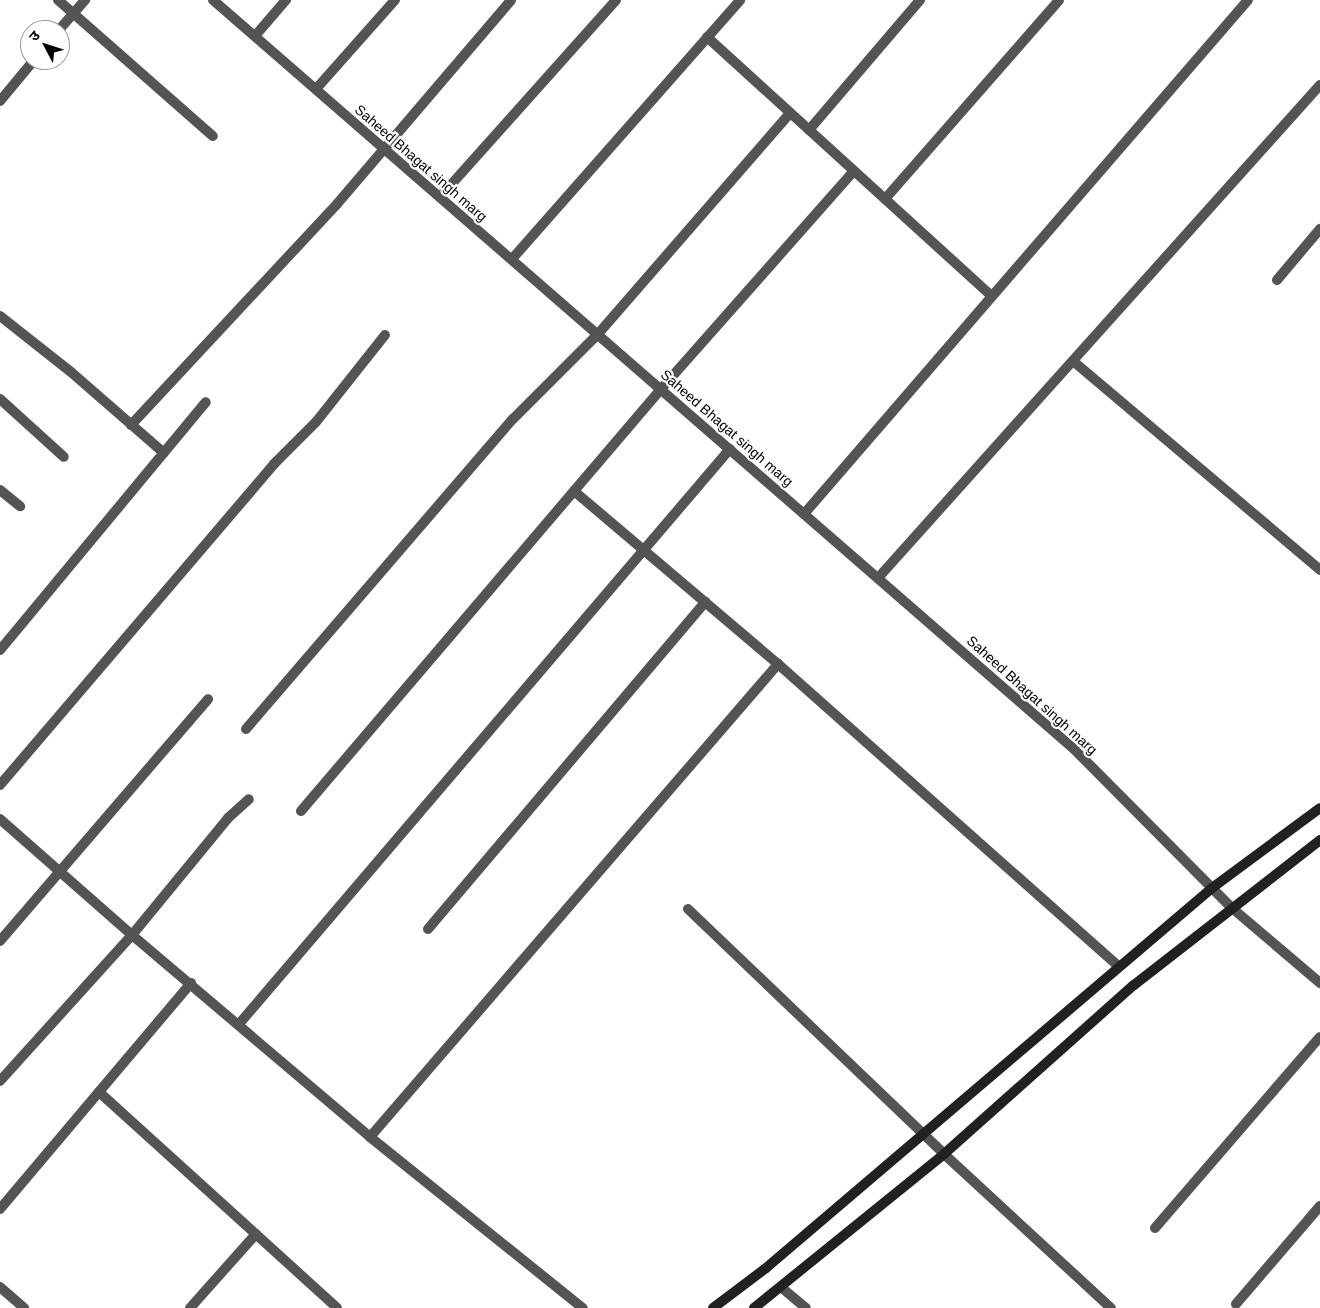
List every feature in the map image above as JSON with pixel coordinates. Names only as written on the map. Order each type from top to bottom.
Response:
[{"type":"main road","points":[[713,1308],[766,1268],[1118,966],[1212,888],[1320,808]]},
{"type":"main road","points":[[754,1308],[782,1288],[944,1154],[1134,985],[1320,840]]},
{"type":"street","points":[[58,0],[213,136]]},
{"type":"street","points":[[68,20],[85,0]]},
{"type":"street","name":"Saheed Bhagat singh marg","points":[[213,0],[1073,748],[1232,908],[1320,983]]},
{"type":"street","points":[[255,36],[286,0]]},
{"type":"street","points":[[316,89],[395,0]]},
{"type":"street","points":[[131,425],[337,204],[383,147],[511,0]]},
{"type":"street","points":[[440,197],[616,0]]},
{"type":"street","points":[[512,260],[740,0]]},
{"type":"street","points":[[809,130],[920,0]]},
{"type":"street","points":[[885,199],[1059,0]]},
{"type":"street","points":[[804,514],[1248,0]]},
{"type":"street","points":[[707,37],[992,296]]},
{"type":"street","points":[[0,100],[26,70]]},
{"type":"street","points":[[0,83],[9,90]]},
{"type":"street","points":[[878,578],[1320,85]]},
{"type":"street","points":[[246,729],[513,419],[598,334],[790,113]]},
{"type":"street","points":[[301,810],[661,389],[854,171]]},
{"type":"street","points":[[1277,280],[1320,229]]},
{"type":"street","points":[[0,316],[164,453]]},
{"type":"street","points":[[0,785],[274,464],[316,422],[385,335]]},
{"type":"street","points":[[1073,361],[1320,570]]},
{"type":"street","points":[[0,399],[64,457]]},
{"type":"street","points":[[0,650],[206,402]]},
{"type":"street","points":[[239,1024],[730,449]]},
{"type":"street","points":[[0,490],[20,506]]},
{"type":"street","points":[[574,491],[778,664],[1118,966]]},
{"type":"street","points":[[428,928],[705,602]]},
{"type":"street","points":[[370,1137],[778,664]]},
{"type":"street","points":[[0,941],[208,699]]},
{"type":"street","points":[[0,1081],[132,936],[228,818],[249,799]]},
{"type":"street","points":[[0,818],[132,936],[191,983],[370,1137],[583,1308]]},
{"type":"street","points":[[688,909],[944,1154],[1111,1308]]},
{"type":"street","points":[[0,1209],[191,983]]},
{"type":"street","points":[[1155,1228],[1320,1037]]},
{"type":"street","points":[[99,1092],[337,1308]]},
{"type":"street","points":[[1236,1304],[1320,1206]]},
{"type":"street","points":[[190,1308],[256,1234]]},
{"type":"street","points":[[782,1288],[806,1308]]},
{"type":"street","points":[[1,1290],[24,1308]]}]
